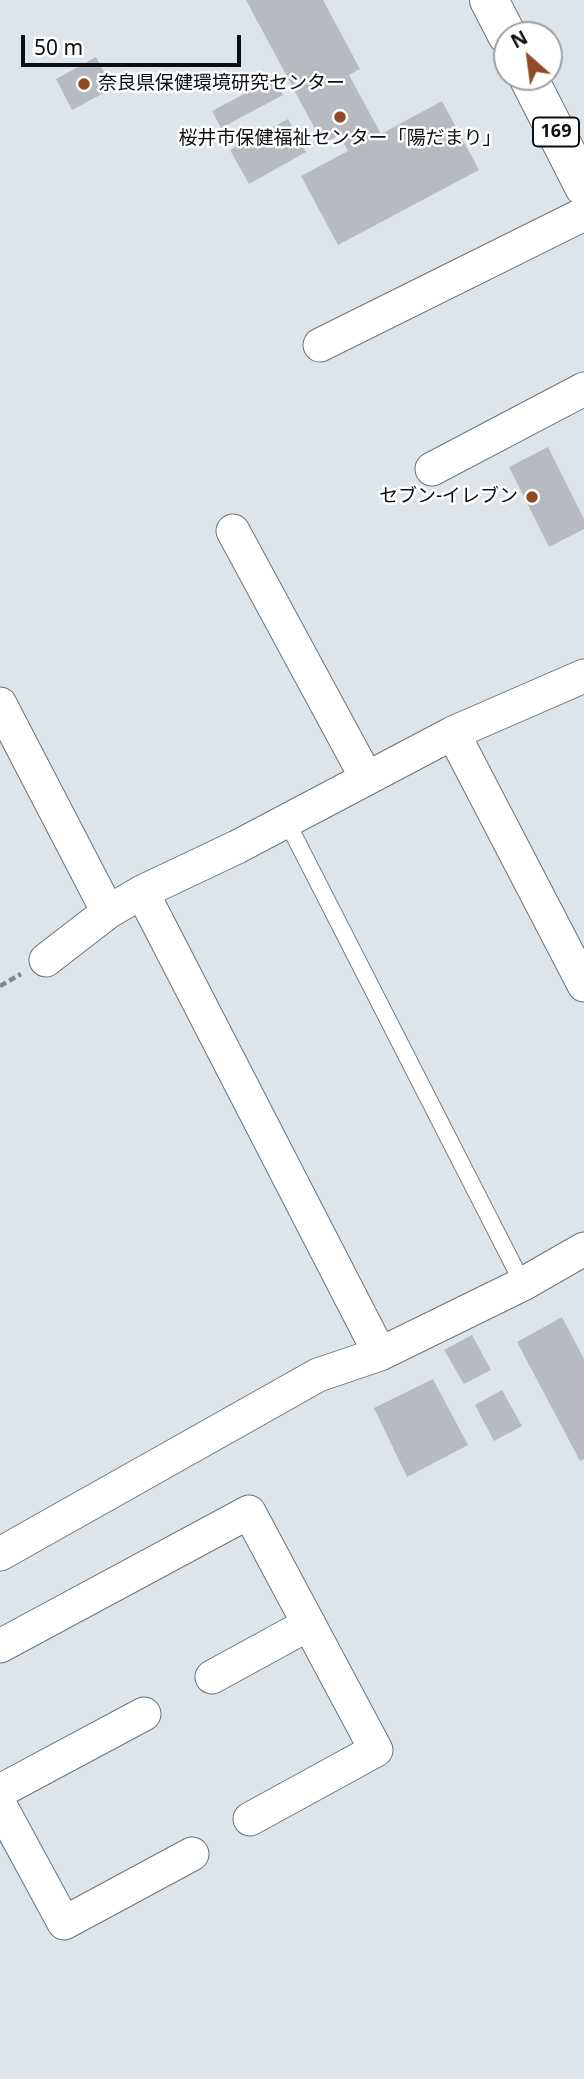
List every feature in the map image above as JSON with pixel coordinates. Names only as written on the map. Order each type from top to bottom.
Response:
[{"type":"highway","points":[[489,0],[500,21]]},
{"type":"highway","name":"169","points":[[535,91],[584,187]]},
{"type":"street","points":[[320,345],[584,214]]},
{"type":"street","points":[[432,469],[584,389]]},
{"type":"street","points":[[233,531],[366,778]]},
{"type":"street","points":[[46,960],[108,912],[142,892],[453,733],[584,676]]},
{"type":"street","points":[[0,704],[108,912]]},
{"type":"street","points":[[453,733],[584,985]]},
{"type":"street","points":[[142,892],[380,1354]]},
{"type":"street","points":[[0,1554],[318,1375],[380,1354],[523,1283],[584,1249]]},
{"type":"street","points":[[0,1646],[249,1512],[376,1750],[250,1819]]},
{"type":"street","points":[[212,1677],[309,1625]]},
{"type":"street","points":[[0,1791],[144,1714]]},
{"type":"street","points":[[0,1805],[64,1923],[192,1854]]},
{"type":"lane","points":[[286,820],[523,1283]]},
{"type":"building","name":"桜井市保健福祉センター「陽だまり」","points":[[246,0],[323,0],[360,69],[349,75],[381,134],[442,101],[479,170],[338,245],[301,176],[348,151],[339,135],[323,144]]},
{"type":"building","name":"奈良県保健環境研究センター","points":[[96,57],[113,88],[72,110],[56,79]]},
{"type":"building","points":[[274,78],[283,95],[221,128],[212,111]]},
{"type":"building","points":[[288,119],[306,152],[249,184],[230,150]]},
{"type":"building","points":[[548,447],[584,519],[584,529],[549,547],[509,467]]},
{"type":"building","points":[[562,1317],[584,1359],[584,1459],[580,1461],[517,1342]]},
{"type":"building","points":[[472,1335],[491,1370],[464,1384],[444,1350]]},
{"type":"building","points":[[433,1379],[468,1445],[407,1477],[374,1408]]},
{"type":"building","points":[[502,1390],[522,1426],[494,1441],[475,1405]]},
{"type":"place","name":"奈良県保健環境研究センター","points":[[84,84]]},
{"type":"place","name":"桜井市保健福祉センター「陽だまり」","points":[[340,117]]},
{"type":"place","name":"セブン-イレブン","points":[[532,497]]}]
